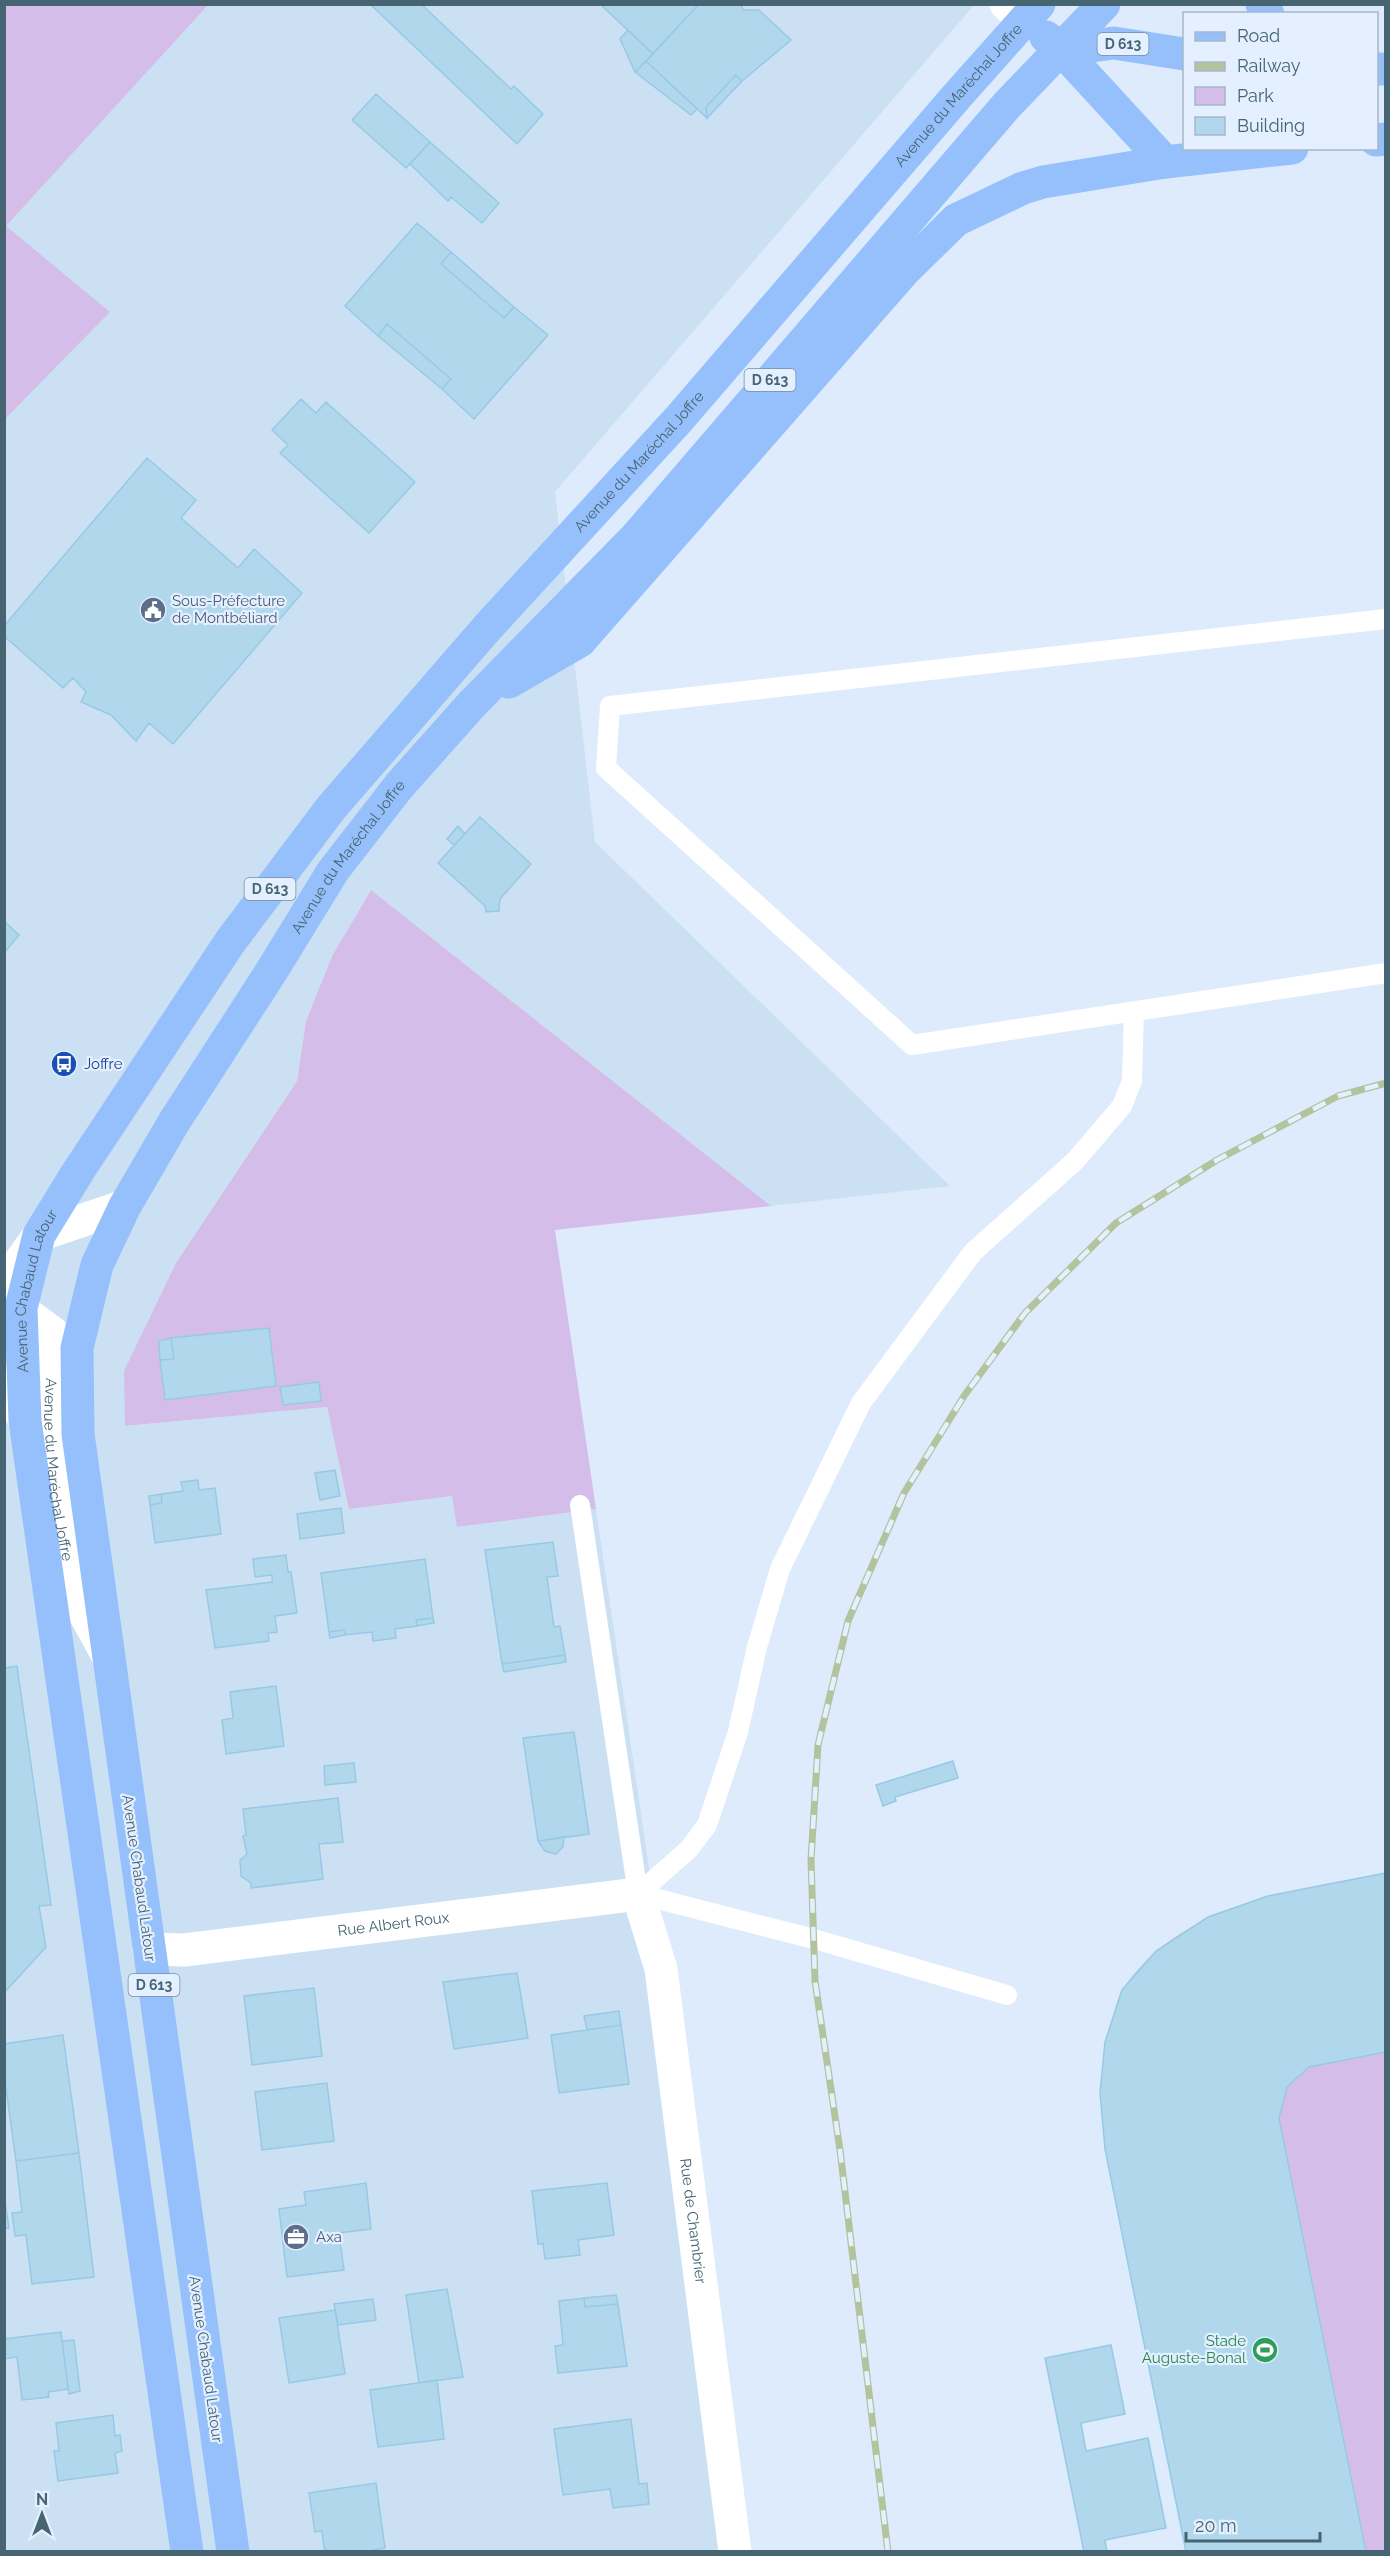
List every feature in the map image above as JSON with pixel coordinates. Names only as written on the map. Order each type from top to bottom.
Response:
[{"type":"main road","points":[[1104,4],[1062,50],[1165,162]]},
{"type":"main road","name":"Avenue du Maréchal Joffre","points":[[77,1417],[77,1348],[97,1265],[125,1206],[174,1122],[333,871],[399,786],[472,704],[636,537],[1007,105],[1062,50],[1024,10],[957,96],[678,420],[487,628],[331,808],[230,942],[79,1170]]},
{"type":"main road","name":"D 613","points":[[1062,50],[1114,43],[1183,54]]},
{"type":"main road","name":"D 613","points":[[472,704],[580,640],[905,270],[956,220],[1023,188],[1044,182],[1165,162],[1274,150]]},
{"type":"main road","name":"Avenue Chabaud Latour","points":[[79,1170],[39,1235],[10,1296],[25,1421],[187,2552]]},
{"type":"main road","name":"Avenue Chabaud Latour","points":[[77,1417],[233,2552]]},
{"type":"street","name":"Avenue du Maréchal Joffre","points":[[4,1245],[79,1170]]},
{"type":"street","points":[[39,1235],[125,1206]]},
{"type":"street","name":"Avenue du Maréchal Joffre","points":[[10,1296],[53,1333],[49,1419],[55,1497],[74,1594],[109,1658]]},
{"type":"street","name":"Avenue Chabaud Latour","points":[[4,1381],[25,1421]]},
{"type":"street","name":"Rue Albert Roux","points":[[149,1949],[183,1950],[638,1894]]},
{"type":"street","name":"Rue de Chambrier","points":[[638,1894],[661,1969],[735,2552]]},
{"type":"lane","points":[[1386,619],[610,706],[606,768],[912,1045],[1386,973]]},
{"type":"lane","points":[[638,1894],[689,1849],[707,1825],[738,1732],[757,1647],[780,1569],[861,1403],[973,1252],[1075,1161],[1122,1106],[1132,1081],[1134,1011]]},
{"type":"lane","points":[[580,1505],[638,1894]]},
{"type":"lane","points":[[638,1894],[803,1936],[1007,1995]]},
{"type":"shaded area","points":[[5,5],[974,5],[555,492],[595,842],[950,1186],[771,1206],[371,890],[332,956],[306,1021],[297,1081],[176,1263],[126,1426],[327,1407],[350,1509],[452,1496],[458,1527],[596,1509],[750,2551],[5,2552]]},
{"type":"green space","points":[[5,4],[208,5],[6,226],[110,312],[5,419]]},
{"type":"green space","points":[[371,890],[771,1206],[555,1230],[596,1509],[457,1527],[452,1496],[349,1509],[327,1407],[125,1426],[124,1371],[176,1263],[297,1081],[306,1021],[332,956]]},
{"type":"green space","name":"Stade Auguste-Bonal","points":[[1385,1873],[1385,2551],[1186,2551],[1105,2149],[1102,2097],[1104,2064],[1117,2001],[1123,1989],[1147,1960],[1175,1937],[1207,1919],[1277,1895]]},
{"type":"building","points":[[370,4],[421,4],[511,89],[514,86],[543,114],[517,144]]},
{"type":"building","points":[[600,4],[699,4],[653,54]]},
{"type":"building","points":[[699,4],[741,4],[743,10],[759,10],[791,40],[742,81],[736,75],[706,107],[707,118],[646,61]]},
{"type":"building","points":[[628,30],[653,54],[635,72],[620,39]]},
{"type":"building","points":[[646,61],[697,109],[691,115],[635,72]]},
{"type":"building","points":[[736,75],[742,81],[707,118],[706,107]]},
{"type":"building","points":[[376,94],[430,142],[406,168],[352,120]]},
{"type":"building","points":[[430,142],[499,203],[482,223],[451,197],[448,201],[410,164]]},
{"type":"building","points":[[417,223],[451,252],[441,264],[504,318],[514,307],[548,335],[474,419],[442,389],[451,379],[387,324],[378,336],[345,306]]},
{"type":"building","points":[[451,252],[514,307],[504,318],[441,264]]},
{"type":"building","points":[[387,324],[451,379],[442,389],[378,336]]},
{"type":"building","points":[[301,399],[316,413],[326,402],[415,482],[369,533],[280,453],[288,445],[272,430]]},
{"type":"building","name":"Sous-Préfecture de Montbéliard","points":[[147,458],[196,500],[181,518],[238,568],[254,549],[302,593],[173,744],[149,723],[136,741],[111,715],[81,702],[86,692],[73,678],[63,688],[4,636],[4,626]]},
{"type":"building","points":[[480,817],[531,864],[500,899],[499,911],[486,912],[485,906],[438,863]]},
{"type":"building","points":[[458,826],[465,834],[454,845],[447,839]]},
{"type":"building","points":[[4,921],[19,935],[4,953]]},
{"type":"building","points":[[269,1328],[276,1386],[165,1400],[160,1360],[174,1359],[171,1338]]},
{"type":"building","points":[[171,1338],[174,1359],[160,1360],[159,1341]]},
{"type":"building","points":[[319,1382],[321,1401],[283,1405],[280,1387]]},
{"type":"building","points":[[335,1470],[340,1496],[320,1500],[315,1473]]},
{"type":"building","points":[[198,1480],[199,1490],[215,1488],[221,1534],[155,1543],[150,1505],[162,1503],[161,1494],[183,1491],[181,1482]]},
{"type":"building","points":[[161,1494],[162,1503],[150,1505],[149,1496]]},
{"type":"building","points":[[341,1508],[344,1533],[300,1539],[297,1514]]},
{"type":"building","points":[[553,1542],[558,1576],[547,1577],[554,1627],[560,1626],[565,1655],[502,1664],[485,1550]]},
{"type":"building","points":[[286,1555],[297,1613],[275,1616],[277,1632],[268,1633],[269,1641],[215,1648],[206,1590],[272,1582],[272,1575],[255,1577],[253,1559]]},
{"type":"building","points":[[425,1559],[433,1618],[416,1620],[417,1626],[395,1629],[396,1638],[373,1641],[372,1632],[345,1635],[344,1630],[329,1632],[321,1573]]},
{"type":"building","points":[[433,1618],[434,1623],[417,1626],[416,1620]]},
{"type":"building","points":[[344,1630],[345,1635],[330,1638],[329,1632]]},
{"type":"building","points":[[565,1655],[566,1662],[504,1672],[502,1664]]},
{"type":"building","points":[[17,1666],[51,1905],[39,1906],[46,1947],[4,1993],[4,1668]]},
{"type":"building","points":[[276,1686],[284,1746],[226,1754],[222,1720],[233,1718],[230,1692]]},
{"type":"building","points":[[574,1732],[589,1834],[538,1841],[523,1738]]},
{"type":"building","points":[[953,1761],[958,1778],[895,1797],[896,1801],[883,1806],[876,1785]]},
{"type":"building","points":[[354,1763],[356,1782],[325,1785],[324,1766]]},
{"type":"building","points":[[338,1798],[343,1842],[319,1844],[323,1879],[251,1888],[251,1883],[241,1876],[240,1860],[247,1854],[243,1836],[246,1835],[243,1809]]},
{"type":"building","points":[[564,1837],[563,1847],[556,1854],[545,1851],[538,1841]]},
{"type":"building","name":"Stade Auguste-Bonal","points":[[1386,1873],[1386,2052],[1309,2067],[1287,2087],[1279,2118],[1366,2552],[1186,2552],[1105,2149],[1100,2093],[1105,2042],[1122,1990],[1156,1951],[1208,1917],[1268,1896]]},
{"type":"building","points":[[517,1973],[528,2038],[454,2049],[443,1982]]},
{"type":"building","points":[[314,1988],[322,2056],[252,2065],[244,1996]]},
{"type":"building","points":[[619,2011],[621,2025],[587,2030],[584,2016]]},
{"type":"building","points":[[621,2025],[629,2084],[559,2093],[551,2035]]},
{"type":"building","points":[[63,2035],[79,2153],[16,2161],[4,2074],[4,2044]]},
{"type":"building","points":[[327,2083],[334,2141],[262,2150],[255,2092]]},
{"type":"building","points":[[79,2153],[94,2277],[32,2284],[26,2235],[15,2236],[12,2213],[22,2212],[16,2161]]},
{"type":"building","points":[[366,2183],[371,2229],[339,2233],[344,2270],[287,2277],[279,2209],[306,2205],[304,2192]]},
{"type":"building","points":[[607,2183],[614,2235],[578,2240],[580,2255],[545,2259],[543,2244],[538,2244],[532,2191]]},
{"type":"building","points":[[4,2195],[9,2228],[4,2229]]},
{"type":"building","points":[[447,2289],[463,2377],[419,2383],[406,2295]]},
{"type":"building","points":[[616,2295],[618,2304],[585,2307],[584,2298]]},
{"type":"building","points":[[584,2298],[585,2307],[618,2304],[627,2366],[558,2373],[555,2346],[563,2345],[559,2301]]},
{"type":"building","points":[[373,2299],[376,2320],[338,2325],[334,2304]]},
{"type":"building","points":[[335,2310],[345,2374],[289,2383],[279,2318]]},
{"type":"building","points":[[61,2332],[68,2389],[48,2392],[49,2397],[22,2400],[17,2357],[4,2359],[4,2339]]},
{"type":"building","points":[[74,2340],[80,2391],[69,2394],[62,2341]]},
{"type":"building","points":[[1111,2345],[1125,2414],[1081,2423],[1086,2451],[1148,2438],[1166,2528],[1105,2540],[1107,2552],[1084,2552],[1045,2358]]},
{"type":"building","points":[[437,2380],[444,2439],[378,2447],[370,2390]]},
{"type":"building","points":[[113,2415],[115,2436],[120,2435],[122,2451],[115,2453],[118,2473],[58,2481],[54,2451],[59,2451],[56,2423]]},
{"type":"building","points":[[631,2419],[639,2484],[647,2483],[649,2504],[613,2508],[610,2489],[563,2495],[554,2429]]},
{"type":"building","points":[[376,2483],[385,2548],[364,2552],[330,2552],[324,2548],[322,2531],[315,2532],[309,2493]]},
{"type":"railway","points":[[888,2552],[840,2150],[815,1981],[811,1860],[818,1745],[848,1621],[904,1493],[964,1396],[1025,1313],[1116,1223],[1217,1160],[1338,1096],[1386,1083]]},
{"type":"place","name":"Sous-Préfecture de Montbéliard","points":[[153,610]]},
{"type":"place","name":"Joffre","points":[[64,1064]]},
{"type":"place","name":"Axa","points":[[296,2237]]},
{"type":"place","name":"Stade Auguste-Bonal","points":[[1265,2350]]}]
